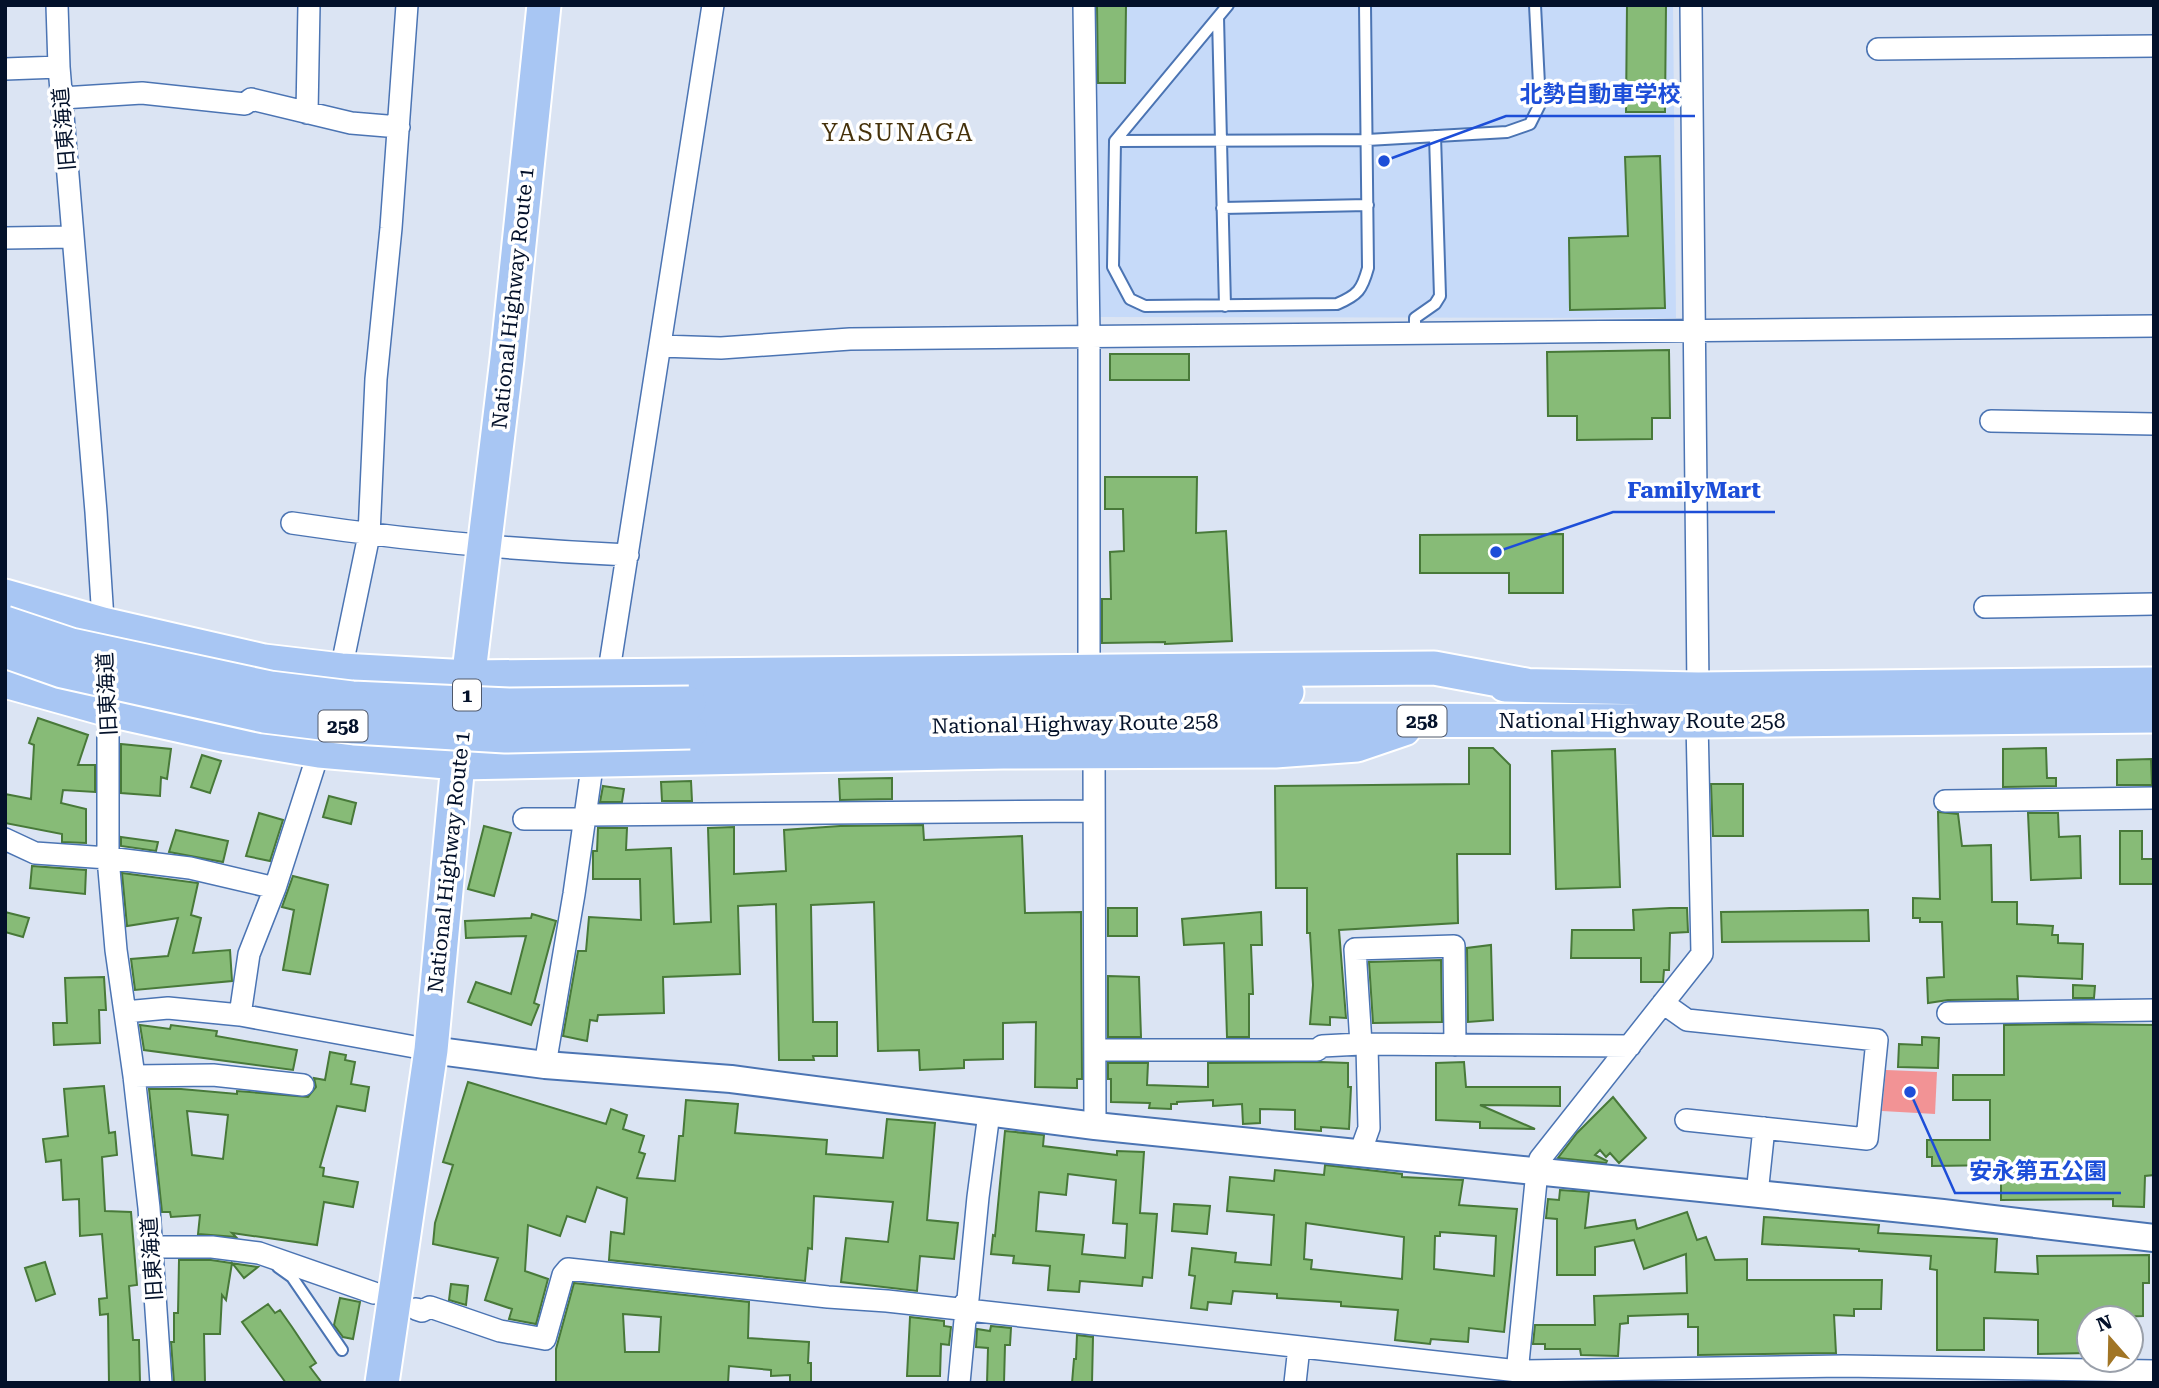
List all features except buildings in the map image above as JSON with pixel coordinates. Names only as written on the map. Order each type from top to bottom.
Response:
[{"type":"highway","name":"National Highway Route 1","points":[[382,1383],[431,1050],[458,763],[507,359],[544,5]]},
{"type":"highway","points":[[5,596],[103,624],[264,661],[341,670],[469,677],[608,677],[1434,668],[1526,685]]},
{"type":"highway","name":"National Highway Route 258","points":[[5,623],[71,645],[270,688],[352,698],[690,717],[1697,722],[2154,716]]},
{"type":"highway","name":"National Highway Route 258","points":[[5,651],[62,671],[264,716],[354,727],[505,736],[690,717],[1526,685],[1698,689],[2154,684]]},
{"type":"highway","points":[[5,681],[109,710],[222,735],[318,751],[458,763],[1275,751],[1357,745],[1429,721]]},
{"type":"street","name":"旧東海道","points":[[57,5],[59,67],[109,710],[108,858],[116,950],[134,1076],[152,1247],[161,1383]]},
{"type":"street","points":[[307,113],[309,5]]},
{"type":"street","points":[[341,670],[369,535],[376,379],[399,127],[407,5]]},
{"type":"street","points":[[608,677],[713,5]]},
{"type":"street","points":[[1084,5],[1089,336],[1089,673]]},
{"type":"street","points":[[1690,5],[1698,689]]},
{"type":"street","points":[[1878,49],[2154,46]]},
{"type":"street","points":[[5,69],[59,67]]},
{"type":"street","points":[[62,98],[142,93],[245,104],[251,99],[351,122],[399,127]]},
{"type":"street","points":[[5,239],[73,237]]},
{"type":"street","points":[[660,346],[721,348],[849,339],[2154,326]]},
{"type":"street","points":[[1991,421],[2154,424]]},
{"type":"street","points":[[292,523],[369,535],[508,549],[628,555]]},
{"type":"street","points":[[1985,607],[2154,604]]},
{"type":"street","points":[[1517,1377],[1536,1171],[1540,1159],[1702,954],[1697,722]]},
{"type":"street","points":[[240,1015],[249,954],[275,888],[318,751]]},
{"type":"street","points":[[1094,752],[1095,1126]]},
{"type":"street","points":[[545,1065],[593,760]]},
{"type":"street","points":[[1945,801],[2154,798]]},
{"type":"street","points":[[524,819],[1093,811]]},
{"type":"street","points":[[5,839],[35,853],[190,867],[275,888]]},
{"type":"street","points":[[1360,1153],[1369,1128],[1355,949],[1454,946],[1455,1045]]},
{"type":"street","points":[[1663,1003],[1687,1020],[1877,1040],[1867,1139],[1686,1120]]},
{"type":"street","points":[[125,1012],[168,1008],[240,1015],[431,1050],[545,1065],[731,1079],[1095,1126],[2154,1238]]},
{"type":"street","points":[[1948,1013],[2154,1010]]},
{"type":"street","points":[[1096,1050],[1317,1050],[1322,1046],[1364,1045],[1630,1046]]},
{"type":"street","points":[[134,1076],[213,1075],[303,1085]]},
{"type":"street","points":[[959,1383],[989,1112]]},
{"type":"street","points":[[1757,1194],[1764,1128]]},
{"type":"street","points":[[152,1247],[212,1247],[259,1253],[374,1293]]},
{"type":"street","points":[[416,1309],[422,1311],[430,1307],[500,1331],[545,1339],[563,1275],[568,1269],[1299,1347],[1517,1377],[1779,1375],[1843,1366],[2154,1371]]},
{"type":"street","points":[[1295,1383],[1299,1347]]},
{"type":"lane","points":[[1228,5],[1115,141],[1113,267],[1130,299],[1144,306],[1337,304],[1352,297],[1363,286],[1368,268],[1365,5]]},
{"type":"lane","points":[[1115,141],[1367,140],[1507,132],[1530,124],[1541,104],[1535,5]]},
{"type":"lane","points":[[1218,17],[1225,306]]},
{"type":"lane","points":[[1415,333],[1415,318],[1435,304],[1440,296],[1435,136]]},
{"type":"lane","points":[[1222,208],[1368,205]]},
{"type":"lane","points":[[259,1253],[292,1277],[342,1350]]},
{"type":"shaded area","points":[[1093,5],[1673,5],[1676,318],[1096,317]]},
{"type":"shaded area","points":[[1886,1070],[1937,1072],[1935,1114],[1882,1111]]},
{"type":"place","name":"北勢自動車学校","points":[[1384,161]]},
{"type":"place","name":"FamilyMart","points":[[1496,552]]},
{"type":"place","name":"安永第五公園","points":[[1910,1092]]},
{"type":"district","name":"YASUNAGA","points":[[898,133]]}]
